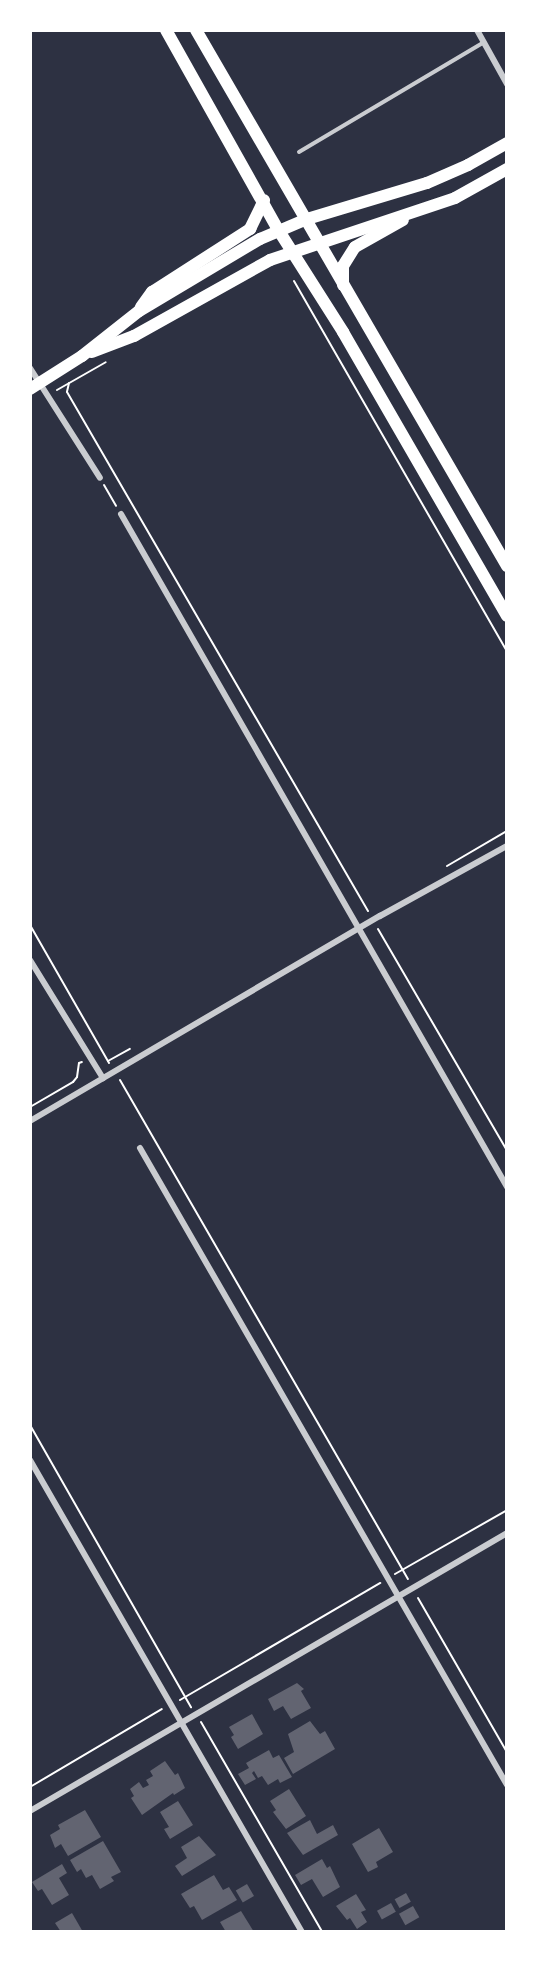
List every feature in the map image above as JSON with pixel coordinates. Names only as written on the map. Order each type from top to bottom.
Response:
[{"type":"main road","points":[[166,30],[264,200],[279,231],[342,332],[507,616]]},
{"type":"main road","points":[[196,30],[507,566]]},
{"type":"main road","points":[[34,387],[82,356],[139,311],[260,239],[307,219],[427,183],[468,165],[507,143]]},
{"type":"main road","points":[[82,356],[134,336],[270,260],[455,198],[507,169]]},
{"type":"main road","points":[[139,311],[152,292],[250,229],[264,200]]},
{"type":"main road","points":[[343,285],[343,266],[355,246],[420,210]]},
{"type":"street","points":[[477,30],[507,84]]},
{"type":"street","points":[[30,368],[34,387],[100,478]]},
{"type":"street","points":[[121,514],[507,1187]]},
{"type":"street","points":[[30,1121],[373,920],[507,846]]},
{"type":"street","points":[[30,960],[104,1078]]},
{"type":"street","points":[[140,1148],[507,1785]]},
{"type":"street","points":[[30,1461],[302,1932]]},
{"type":"street","points":[[30,1811],[507,1533]]},
{"type":"lane","points":[[299,152],[484,42]]},
{"type":"path","points":[[289,273],[507,652]]},
{"type":"path","points":[[69,382],[67,392],[507,1151]]},
{"type":"path","points":[[100,478],[121,514]]},
{"type":"path","points":[[30,925],[507,1752]]},
{"type":"path","points":[[30,1425],[322,1932]]},
{"type":"path","points":[[30,1787],[507,1510]]},
{"type":"building","points":[[297,1683],[304,1689],[301,1691],[311,1708],[291,1719],[283,1706],[274,1711],[268,1699]]},
{"type":"building","points":[[252,1714],[263,1734],[238,1749],[231,1737],[234,1735],[229,1727]]},
{"type":"building","points":[[310,1721],[320,1734],[325,1731],[335,1749],[293,1774],[284,1758],[294,1752],[288,1734]]},
{"type":"building","points":[[269,1750],[273,1758],[279,1755],[292,1777],[280,1783],[278,1779],[268,1785],[262,1776],[258,1778],[254,1771],[252,1773],[256,1779],[245,1785],[238,1774],[249,1768],[246,1763]]},
{"type":"building","points":[[165,1761],[175,1775],[178,1773],[185,1788],[174,1795],[173,1793],[142,1815],[131,1798],[134,1796],[130,1789],[139,1782],[143,1788],[149,1785],[146,1780],[153,1776],[150,1771]]},
{"type":"building","points":[[289,1789],[306,1816],[286,1829],[273,1812],[276,1810],[270,1801]]},
{"type":"building","points":[[178,1801],[193,1825],[170,1839],[164,1829],[169,1827],[160,1812]]},
{"type":"building","points":[[85,1810],[101,1837],[68,1856],[61,1844],[55,1848],[50,1835],[60,1829],[58,1825]]},
{"type":"building","points":[[310,1820],[317,1834],[333,1825],[338,1835],[303,1855],[287,1833]]},
{"type":"building","points":[[379,1828],[393,1852],[376,1862],[378,1867],[368,1872],[352,1844]]},
{"type":"building","points":[[199,1836],[216,1855],[182,1876],[175,1866],[187,1858],[181,1847]]},
{"type":"building","points":[[103,1841],[121,1872],[111,1877],[114,1881],[100,1889],[92,1875],[86,1878],[81,1869],[77,1872],[70,1860]]},
{"type":"building","points":[[322,1859],[327,1868],[330,1866],[340,1887],[323,1897],[312,1879],[301,1885],[295,1875]]},
{"type":"building","points":[[62,1864],[67,1873],[59,1878],[69,1895],[52,1905],[42,1889],[38,1891],[32,1882]]},
{"type":"building","points":[[214,1875],[223,1890],[229,1887],[237,1900],[202,1920],[194,1906],[190,1908],[181,1894]]},
{"type":"building","points":[[247,1884],[254,1896],[243,1903],[236,1890]]},
{"type":"building","points":[[406,1893],[411,1902],[399,1908],[395,1899]]},
{"type":"building","points":[[356,1894],[366,1910],[361,1912],[367,1922],[357,1929],[350,1918],[347,1920],[336,1906]]},
{"type":"building","points":[[391,1903],[396,1912],[382,1920],[377,1911]]},
{"type":"building","points":[[413,1906],[419,1917],[405,1925],[399,1914]]},
{"type":"building","points":[[241,1911],[254,1932],[226,1932],[220,1922]]},
{"type":"building","points":[[72,1913],[83,1932],[61,1932],[55,1923]]}]
